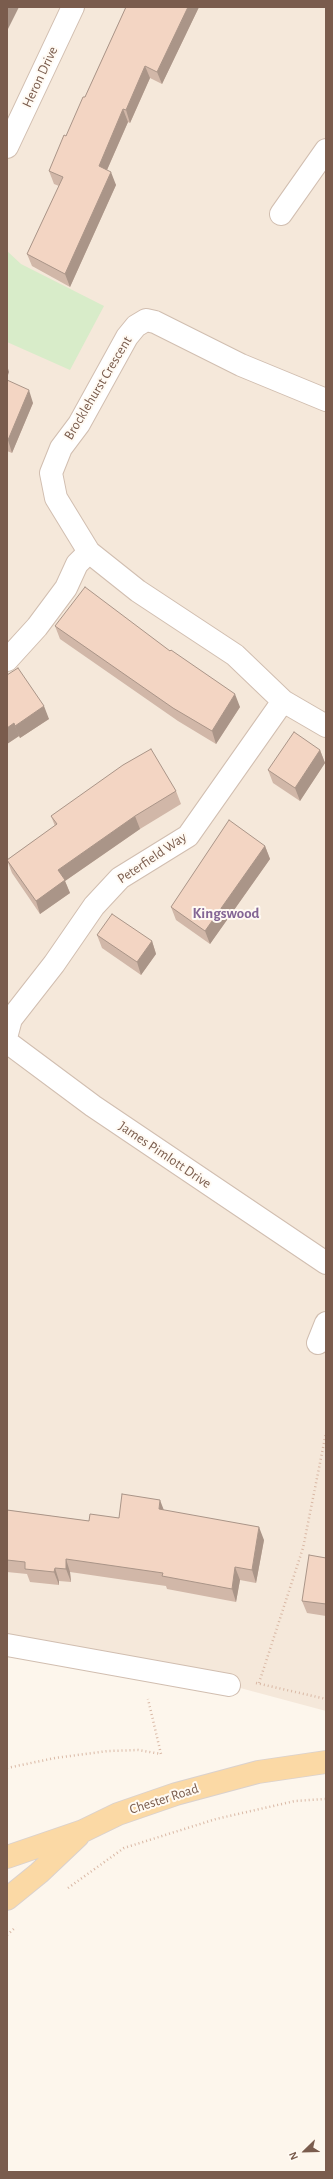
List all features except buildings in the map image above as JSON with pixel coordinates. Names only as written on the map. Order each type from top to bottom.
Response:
[{"type":"main road","name":"Chester Road","points":[[7,1857],[83,1831],[118,1814],[176,1794],[258,1772],[326,1762]]},
{"type":"main road","points":[[7,1899],[39,1873],[83,1831]]},
{"type":"street","name":"Heron Drive","points":[[7,147],[73,7]]},
{"type":"street","points":[[281,214],[326,150]]},
{"type":"street","name":"Brocklehurst Crescent","points":[[326,400],[241,365],[155,322],[146,320],[141,323],[127,338],[79,424],[61,448],[51,473],[56,498],[89,552],[138,591],[235,655],[283,701],[326,726]]},
{"type":"street","points":[[7,660],[37,627],[66,588],[77,564],[89,552]]},
{"type":"street","name":"Peterfield Way","points":[[7,1034],[11,1020],[54,964],[94,906],[120,878],[188,836],[283,701]]},
{"type":"street","name":"James Pimlott Drive","points":[[7,1042],[93,1106],[326,1263]]},
{"type":"street","points":[[318,1343],[326,1323]]},
{"type":"street","points":[[7,1645],[229,1685]]},
{"type":"path","points":[[229,1685],[260,1683],[303,1548],[326,1434]]},
{"type":"path","points":[[7,1768],[56,1758],[108,1751],[138,1750],[161,1754]]},
{"type":"path","points":[[64,1890],[124,1848],[216,1818],[295,1801],[326,1799]]},
{"type":"path","points":[[7,1934],[17,1926]]},
{"type":"shaded area","points":[[7,7],[326,7],[326,1711],[229,1685],[7,1645]]},
{"type":"green space","points":[[7,251],[21,264],[104,306],[70,370],[7,342]]},
{"type":"district","name":"Kingswood","points":[[226,913]]}]
